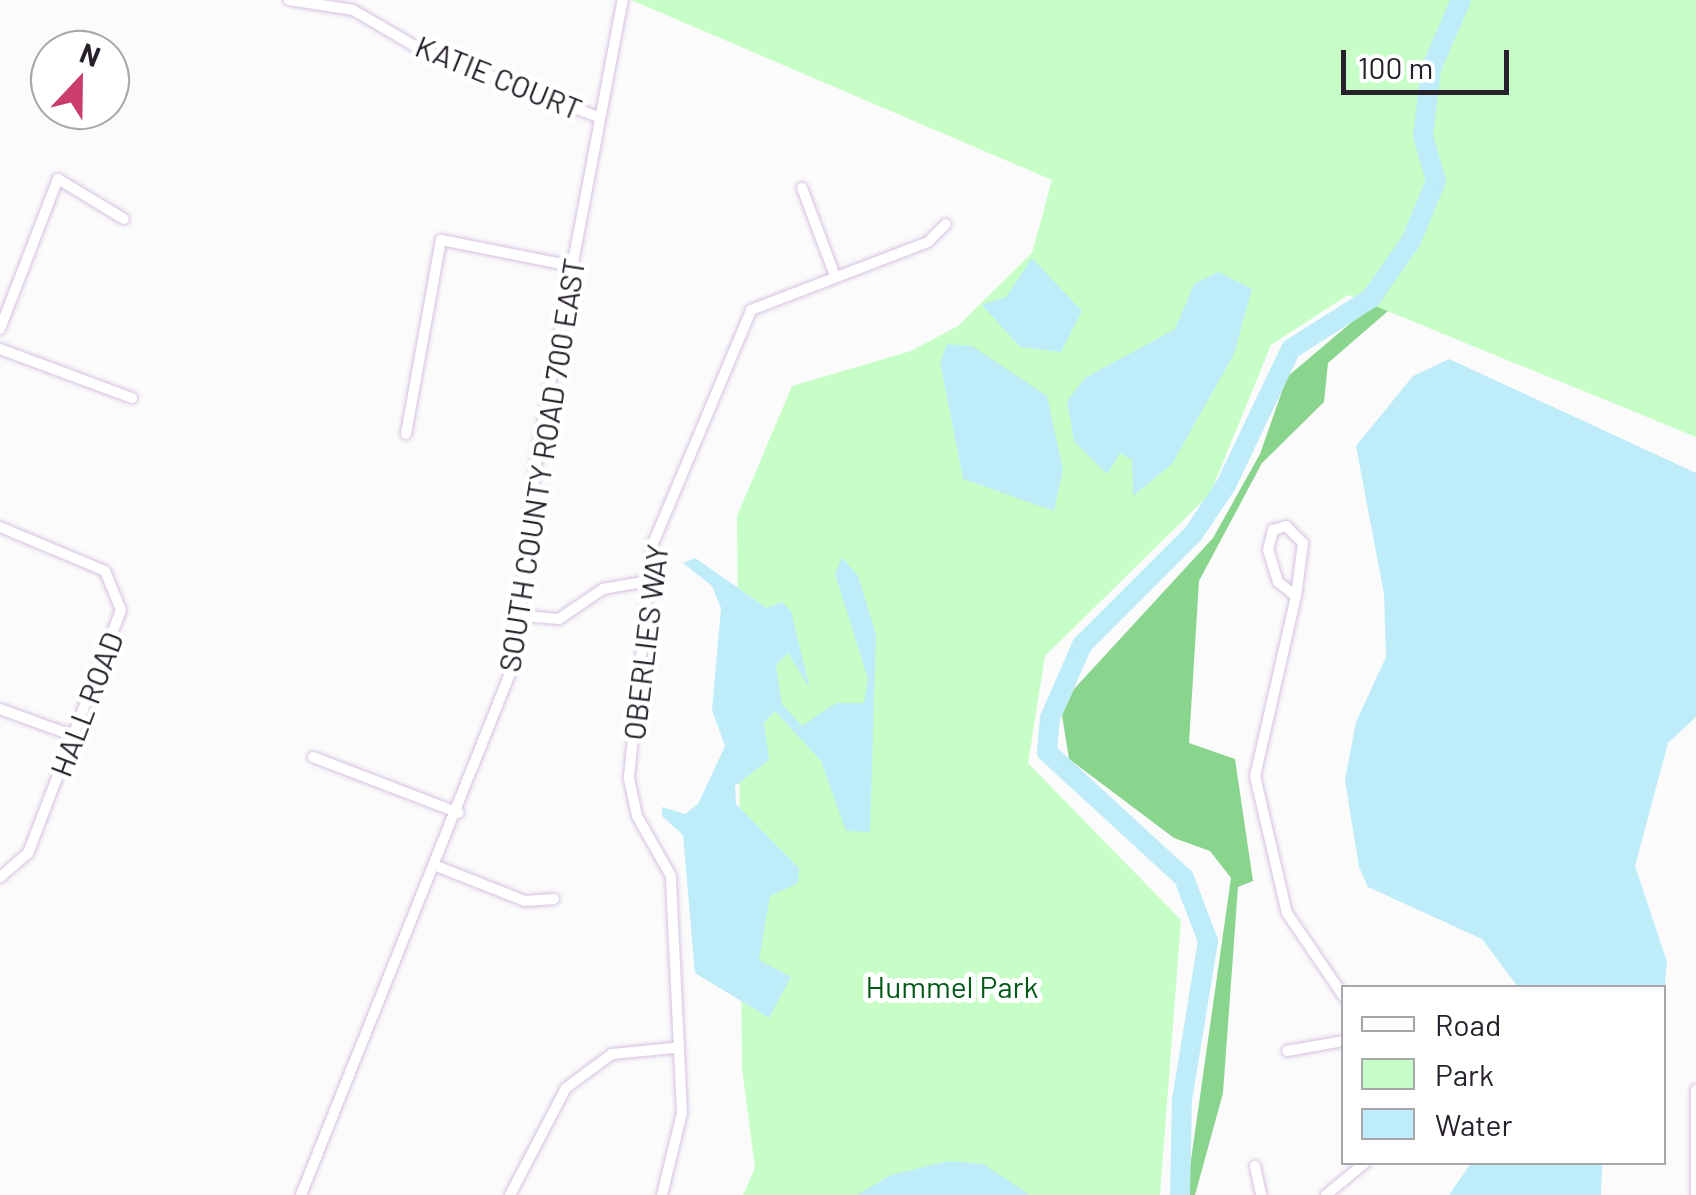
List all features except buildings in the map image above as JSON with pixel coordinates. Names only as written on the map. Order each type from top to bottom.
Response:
[{"type":"street","name":"KATIE COURT","points":[[289,0],[354,10],[418,48],[598,117]]},
{"type":"street","name":"SOUTH COUNTY ROAD 700 EAST","points":[[301,1195],[439,868],[524,616],[538,448],[622,0]]},
{"type":"street","points":[[0,329],[58,179],[124,220]]},
{"type":"street","points":[[802,188],[835,276]]},
{"type":"street","name":"OBERLIES WAY","points":[[662,1195],[681,1129],[674,1048],[671,876],[636,816],[629,777],[652,546],[736,332],[769,297],[928,242],[946,224]]},
{"type":"street","points":[[406,434],[441,240],[572,266]]},
{"type":"street","points":[[0,348],[132,398]]},
{"type":"street","points":[[1296,596],[1278,582],[1268,550],[1273,530],[1286,526],[1303,543],[1296,596],[1255,776],[1287,913],[1341,993]]},
{"type":"street","name":"HALL ROAD","points":[[0,527],[92,564],[119,596],[74,736],[28,853],[0,877]]},
{"type":"street","points":[[524,616],[558,619],[603,588],[648,581]]},
{"type":"street","points":[[0,709],[74,736]]},
{"type":"street","points":[[312,757],[459,813]]},
{"type":"street","points":[[439,868],[525,901],[554,900]]},
{"type":"street","points":[[1287,1050],[1341,1041]]},
{"type":"street","points":[[510,1195],[566,1088],[612,1054],[674,1048]]},
{"type":"street","points":[[1696,1090],[1696,1195]]},
{"type":"street","points":[[1326,1195],[1362,1165]]},
{"type":"street","points":[[1255,1166],[1261,1195]]},
{"type":"green space","name":"Hummel Park","points":[[631,0],[1696,0],[1696,437],[1348,295],[1271,345],[1210,494],[1045,656],[1028,763],[1181,920],[1160,1195],[743,1195],[755,1168],[742,1068],[737,516],[792,386],[911,351],[958,326],[1032,253],[1052,180]]},
{"type":"green space","points":[[1372,305],[1388,311],[1328,363],[1324,402],[1262,463],[1199,581],[1189,743],[1235,759],[1253,881],[1238,887],[1223,1093],[1195,1195],[1186,1195],[1231,878],[1210,851],[1174,838],[1069,759],[1062,715],[1074,689],[1213,538],[1260,454],[1287,377]]},
{"type":"water","points":[[1032,258],[1082,311],[1061,352],[1020,347],[982,305],[1006,297]]},
{"type":"water","points":[[1218,272],[1252,289],[1234,354],[1172,464],[1133,496],[1132,460],[1120,453],[1107,474],[1074,441],[1067,401],[1085,378],[1175,329],[1194,284]]},
{"type":"water","points":[[947,344],[972,346],[1047,396],[1063,469],[1054,511],[963,479],[940,362]]},
{"type":"water","points":[[1449,359],[1696,473],[1696,717],[1668,743],[1635,866],[1667,962],[1665,985],[1516,985],[1482,939],[1368,887],[1359,867],[1345,780],[1356,722],[1386,657],[1384,594],[1356,446],[1413,376]]},
{"type":"water","points":[[842,557],[858,576],[876,634],[870,832],[846,831],[821,761],[775,711],[764,723],[769,760],[735,786],[736,804],[799,868],[798,883],[770,896],[759,960],[791,977],[769,1018],[695,973],[683,835],[662,816],[662,807],[685,814],[698,804],[725,746],[712,710],[721,608],[712,586],[683,563],[695,558],[767,608],[782,602],[791,611],[810,689],[788,653],[776,665],[782,704],[802,726],[836,703],[864,703],[868,679],[835,574]]},
{"type":"water","points":[[948,1161],[983,1164],[1030,1195],[857,1195],[891,1175]]},
{"type":"water","points":[[1470,1165],[1602,1165],[1601,1195],[1449,1195]]},
{"type":"waterway","points":[[1180,1195],[1182,1100],[1208,941],[1184,878],[1047,752],[1050,718],[1082,645],[1193,534],[1226,485],[1291,349],[1371,298],[1411,241],[1436,181],[1423,136],[1431,69],[1461,0]]}]
